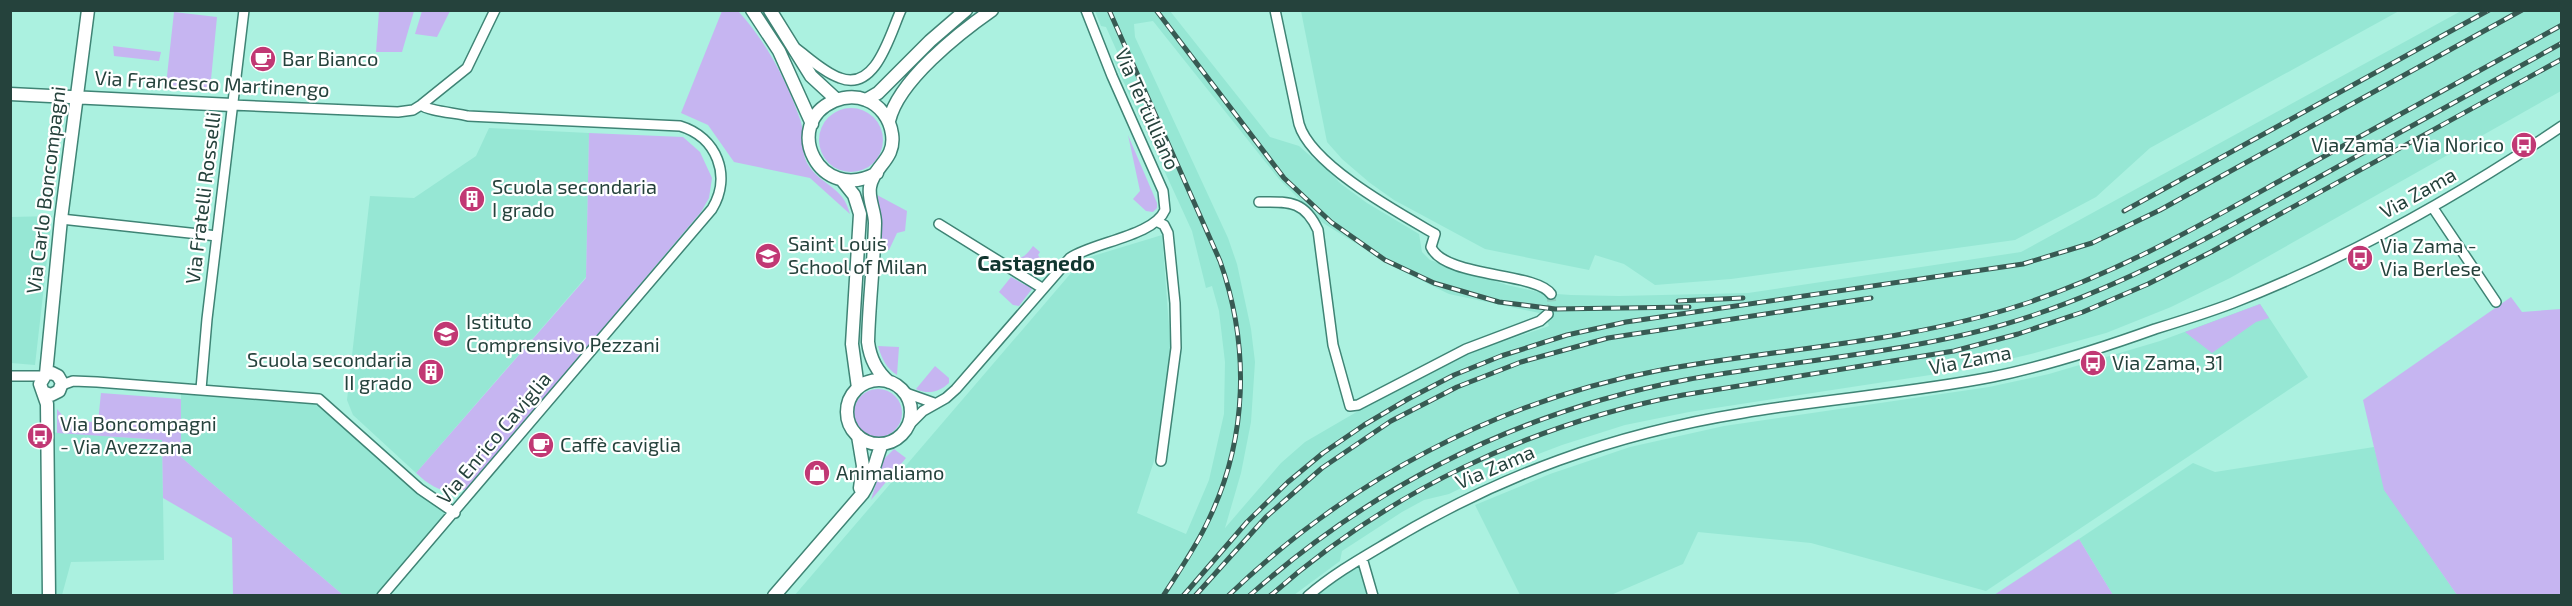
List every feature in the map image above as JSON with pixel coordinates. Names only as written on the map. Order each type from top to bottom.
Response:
[{"type":"street","name":"Via Carlo Boncompagni","points":[[49,596],[47,404],[40,381],[88,10]]},
{"type":"street","name":"Via Fratelli Rosselli","points":[[201,389],[244,10]]},
{"type":"street","points":[[417,108],[467,68],[495,10]]},
{"type":"street","points":[[752,10],[779,51],[812,124]]},
{"type":"street","points":[[770,10],[817,84],[837,100]]},
{"type":"street","points":[[794,47],[837,77],[852,81],[859,79],[873,69],[901,10]]},
{"type":"street","points":[[866,100],[878,93],[930,41],[966,10]]},
{"type":"street","points":[[889,121],[903,90],[941,51],[992,10]]},
{"type":"street","name":"Via Tertulliano","points":[[1086,10],[1165,198],[1165,210],[1158,222]]},
{"type":"street","points":[[1275,10],[1299,124],[1305,138],[1366,193],[1434,234],[1431,247],[1435,255],[1473,270],[1539,284],[1551,294]]},
{"type":"street","name":"Via Francesco Martinengo","points":[[10,94],[232,105],[417,108],[449,111],[468,116],[680,126],[703,137],[717,156]]},
{"type":"street","points":[[877,173],[858,181],[842,180],[826,172],[814,159],[809,144],[812,124],[823,108],[837,100],[853,97],[866,100],[879,108],[889,121],[893,143],[886,162],[872,180],[870,192],[875,220],[868,342],[872,360],[881,375],[903,392],[934,403]]},
{"type":"street","name":"Via Zama","points":[[1308,596],[1362,558],[1431,516],[1472,495],[1519,474],[1625,437],[1741,413],[1993,377],[2104,347],[2233,303],[2355,248],[2433,208],[2503,166],[2561,127]]},
{"type":"street","name":"Via Enrico Caviglia","points":[[382,596],[712,209],[722,181],[717,156]]},
{"type":"street","points":[[842,180],[854,195],[860,214],[852,344],[858,388]]},
{"type":"street","points":[[1259,202],[1295,204],[1309,215],[1318,230],[1333,345],[1350,406],[1358,405],[1472,346],[1540,321],[1548,314]]},
{"type":"street","points":[[2433,208],[2496,302]]},
{"type":"street","points":[[61,219],[217,237]]},
{"type":"street","points":[[889,382],[871,381],[858,388],[850,398],[847,412],[850,425],[858,436],[870,442],[882,444],[895,440],[934,403],[946,398],[956,389],[1062,265],[1078,253],[1158,222],[1164,225],[1168,233],[1175,316],[1174,365],[1161,461]]},
{"type":"street","points":[[939,224],[1042,288]]},
{"type":"street","points":[[40,381],[55,374],[65,381],[319,399],[420,489],[455,513]]},
{"type":"street","points":[[10,376],[40,381],[56,394],[65,381]]},
{"type":"street","points":[[903,392],[911,412],[906,428]]},
{"type":"street","points":[[853,503],[863,475],[858,436]]},
{"type":"street","points":[[774,596],[867,486],[882,444]]},
{"type":"street","points":[[1362,558],[1373,596]]},
{"type":"shaded area","points":[[1301,10],[2399,11],[2150,148],[2096,197],[2015,240],[1731,279],[1655,285],[1624,264],[1595,255],[1589,270],[1485,249],[1394,200],[1370,183],[1342,159],[1327,142]]},
{"type":"shaded area","points":[[379,11],[414,11],[402,52],[376,52]]},
{"type":"shaded area","points":[[422,11],[450,11],[437,37],[415,34]]},
{"type":"shaded area","points":[[722,11],[738,11],[767,49],[790,92],[801,122],[807,163],[818,177],[837,191],[847,204],[850,214],[810,178],[734,162],[708,125],[681,113]]},
{"type":"shaded area","points":[[1095,11],[1170,11],[1270,137],[1299,146],[1315,160],[1317,159],[1341,184],[1367,203],[1419,234],[1422,252],[1430,260],[1507,285],[1543,293],[1571,295],[1748,293],[2021,252],[2461,11],[2561,11],[2561,91],[2230,278],[2171,307],[2106,333],[1963,370],[1689,412],[1625,425],[1562,445],[1504,467],[1449,494],[1424,500],[1402,512],[1342,551],[1340,561],[1294,595],[794,596],[1083,259],[1162,235],[1171,352],[1155,458],[1137,513],[1186,534],[1209,480],[1224,414],[1225,362],[1219,311],[1212,286],[1206,288],[1192,231],[1113,59],[1119,56],[1106,27],[1101,26]],"holes":[[[1153,21],[1279,179],[1323,223],[1394,267],[1449,294],[1544,314],[1549,326],[1466,354],[1396,389],[1305,442],[1281,463],[1225,528],[1241,473],[1251,422],[1255,362],[1251,329],[1237,264],[1228,238],[1135,37],[1134,24]]]},
{"type":"shaded area","points":[[174,12],[217,17],[210,90],[166,85]]},
{"type":"shaded area","points":[[113,46],[161,52],[159,61],[114,56]]},
{"type":"shaded area","points":[[851,108],[869,114],[877,122],[883,140],[877,158],[869,166],[851,172],[833,166],[825,158],[819,140],[825,122],[833,114]]},
{"type":"shaded area","name":"Istituto Comprensivo Pezzani","points":[[489,128],[589,133],[586,277],[416,473],[353,415],[347,400],[370,196],[414,198],[476,156]]},
{"type":"shaded area","points":[[589,133],[683,137],[700,152],[712,178],[709,198],[701,212],[467,489],[446,491],[439,489],[416,473],[586,278]]},
{"type":"shaded area","points":[[1128,135],[1157,203],[1157,208],[1153,212],[1146,211],[1133,199],[1140,191]]},
{"type":"shaded area","points":[[877,195],[907,211],[905,231],[897,233],[889,250],[879,248],[881,220]]},
{"type":"shaded area","points":[[52,216],[35,365],[11,363],[11,217]]},
{"type":"shaded area","points":[[1033,246],[1040,252],[1038,255],[1044,264],[1045,271],[1042,275],[1029,269],[1027,272],[1004,258],[1021,258]]},
{"type":"shaded area","points":[[1011,277],[1025,285],[1027,282],[1032,289],[1019,306],[1013,305],[999,292]]},
{"type":"shaded area","points":[[2511,297],[2522,312],[2561,309],[2561,595],[2457,595],[2384,490],[2363,400]]},
{"type":"shaded area","points":[[2260,304],[2308,377],[1986,591],[1811,543],[1698,532],[1683,564],[1611,595],[1520,595],[1475,505],[1550,474],[1630,447],[1724,426],[1989,387],[2049,374],[2160,341]]},
{"type":"shaded area","points":[[2260,304],[2269,318],[2256,322],[2212,353],[2185,332]]},
{"type":"shaded area","points":[[878,346],[899,347],[897,375],[885,363]]},
{"type":"shaded area","points":[[935,366],[949,378],[949,383],[933,392],[916,389]]},
{"type":"shaded area","points":[[181,387],[314,398],[455,513],[382,595],[343,595],[181,457]]},
{"type":"shaded area","points":[[873,389],[883,389],[895,396],[902,408],[902,418],[895,430],[883,437],[873,437],[858,426],[854,418],[854,408],[865,393]]},
{"type":"shaded area","points":[[101,393],[181,399],[181,457],[343,595],[233,595],[232,538],[163,498],[162,440],[57,433],[57,409],[67,421],[98,422]]},
{"type":"shaded area","points":[[47,432],[162,440],[164,560],[71,562],[62,595],[49,595]]},
{"type":"shaded area","points":[[2374,447],[2387,493],[2457,595],[2113,595],[2079,539],[2193,463],[2215,472]]},
{"type":"shaded area","points":[[894,449],[906,458],[871,500],[883,460]]},
{"type":"shaded area","points":[[2079,539],[2113,595],[1994,595]]},
{"type":"shaded area","points":[[1359,565],[1367,595],[1313,596]]},
{"type":"tunnel","points":[[1548,314],[1552,305],[1551,294]]},
{"type":"railway","points":[[1109,10],[1220,261],[1230,293],[1240,359],[1237,425],[1231,458],[1221,490],[1198,540],[1163,596]]},
{"type":"railway","points":[[1156,10],[1284,178],[1331,222],[1385,260],[1434,283],[1499,302],[1555,309],[1689,307]]},
{"type":"railway","points":[[2124,211],[2489,10]]},
{"type":"railway","points":[[1183,596],[1247,522],[1288,482],[1323,453],[1364,425],[1454,375],[1501,356],[1567,335],[1626,322],[2023,264],[2092,243],[2160,210],[2522,10]]},
{"type":"railway","points":[[1228,596],[1274,554],[1323,516],[1374,482],[1428,451],[1484,425],[1541,402],[1600,384],[1661,370],[1935,328],[2024,304],[2092,278],[2188,231],[2562,25]]},
{"type":"railway","points":[[1249,596],[1297,556],[1347,520],[1399,487],[1452,458],[1508,433],[1565,411],[1685,380],[1905,347],[1991,328],[2034,315],[2137,273],[2203,240],[2562,43]]},
{"type":"railway","points":[[1270,596],[1315,559],[1412,494],[1463,467],[1571,424],[1683,395],[1954,351],[2018,334],[2083,312],[2148,284],[2211,252],[2562,59]]},
{"type":"railway","points":[[1678,301],[1743,298]]},
{"type":"railway","points":[[1195,596],[1266,517],[1322,468],[1391,421],[1457,387],[1521,362],[1608,338],[1871,298]]},
{"type":"place","name":"Bar Bianco","points":[[263,59]]},
{"type":"place","name":"Via Zama - Via Norico","points":[[2524,145]]},
{"type":"place","name":"Scuola secondaria I grado","points":[[472,199]]},
{"type":"place","name":"Saint Louis School of Milan","points":[[768,256]]},
{"type":"place","name":"Via Zama - Via Berlese","points":[[2360,258]]},
{"type":"place","name":"Istituto Comprensivo Pezzani","points":[[446,334]]},
{"type":"place","name":"Via Zama, 31","points":[[2093,363]]},
{"type":"place","name":"Scuola secondaria II grado","points":[[431,372]]},
{"type":"place","name":"Via Boncompagni - Via Avezzana","points":[[40,436]]},
{"type":"place","name":"Caffè caviglia","points":[[541,445]]},
{"type":"place","name":"Animaliamo","points":[[817,473]]},
{"type":"district","name":"Castagnedo","points":[[1036,264]]}]
